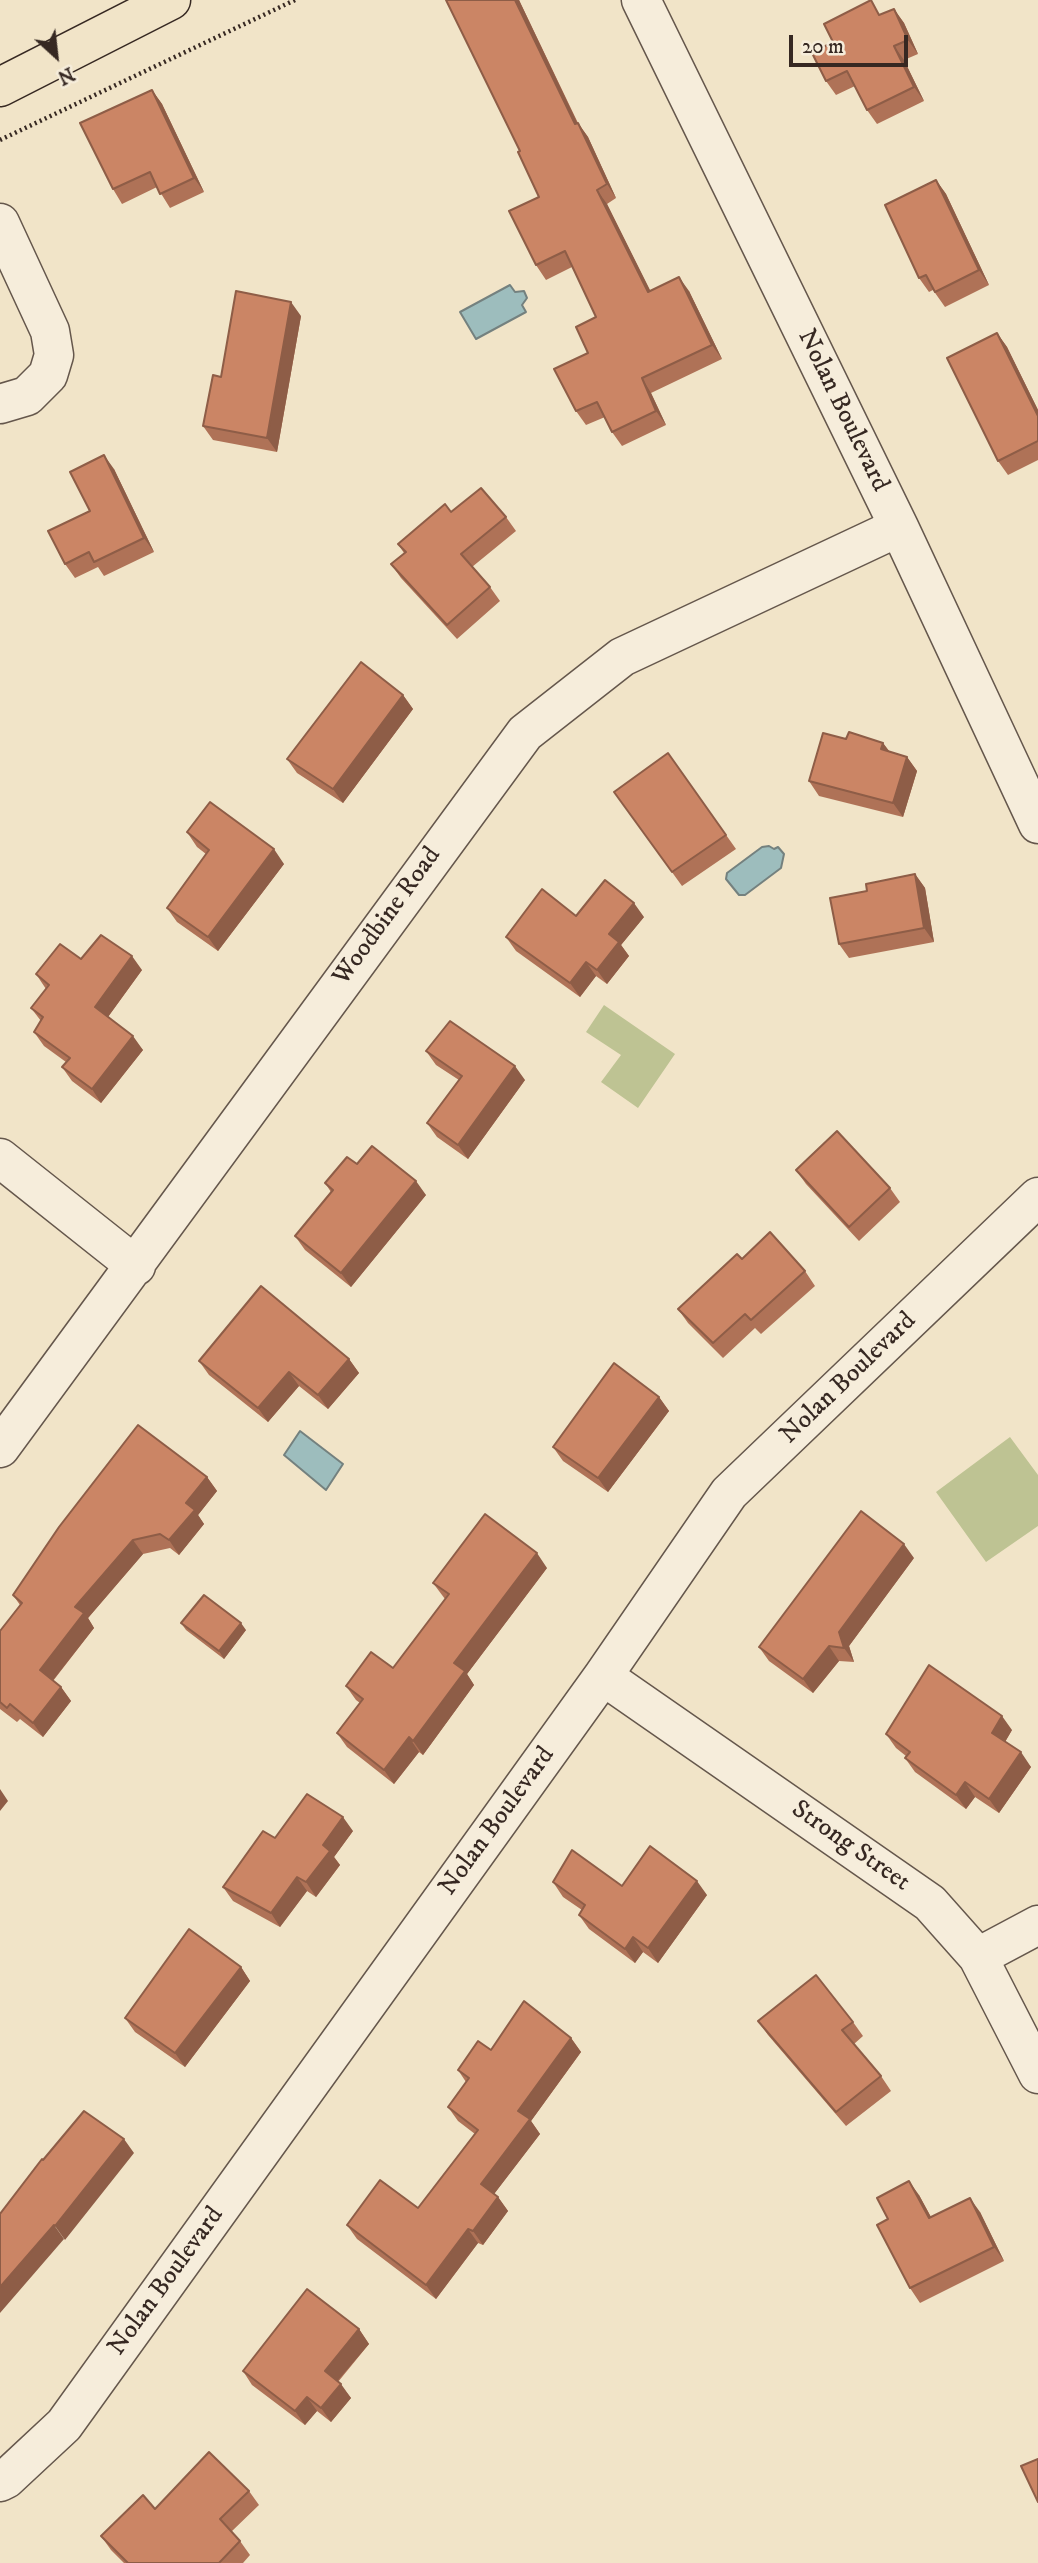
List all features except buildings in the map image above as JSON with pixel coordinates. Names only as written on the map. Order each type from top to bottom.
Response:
[{"type":"main road","points":[[0,87],[171,0]]},
{"type":"street","name":"Nolan Boulevard","points":[[641,0],[899,527],[1038,824]]},
{"type":"street","points":[[0,223],[50,331],[54,355],[48,375],[27,396],[0,404]]},
{"type":"street","name":"Woodbine Road","points":[[0,1448],[136,1266],[524,733],[622,657],[899,527]]},
{"type":"street","points":[[0,1158],[136,1266]]},
{"type":"street","name":"Nolan Boulevard","points":[[0,2482],[64,2425],[603,1676],[729,1493],[1038,1197]]},
{"type":"street","name":"Strong Street","points":[[603,1676],[930,1903],[978,1957],[1038,2074]]},
{"type":"street","points":[[978,1957],[1038,1925]]},
{"type":"path","points":[[0,139],[295,0]]},
{"type":"green space","points":[[604,1005],[675,1054],[638,1108],[601,1082],[621,1055],[586,1032]]},
{"type":"green space","points":[[1010,1437],[1038,1475],[1038,1526],[986,1562],[936,1492]]},
{"type":"water","points":[[510,285],[515,292],[524,291],[527,298],[522,305],[526,312],[476,339],[460,312]]},
{"type":"water","points":[[769,846],[774,849],[778,847],[784,854],[781,868],[745,895],[739,895],[726,879],[727,873],[762,847]]},
{"type":"water","points":[[300,1431],[343,1464],[326,1490],[284,1455]]}]
